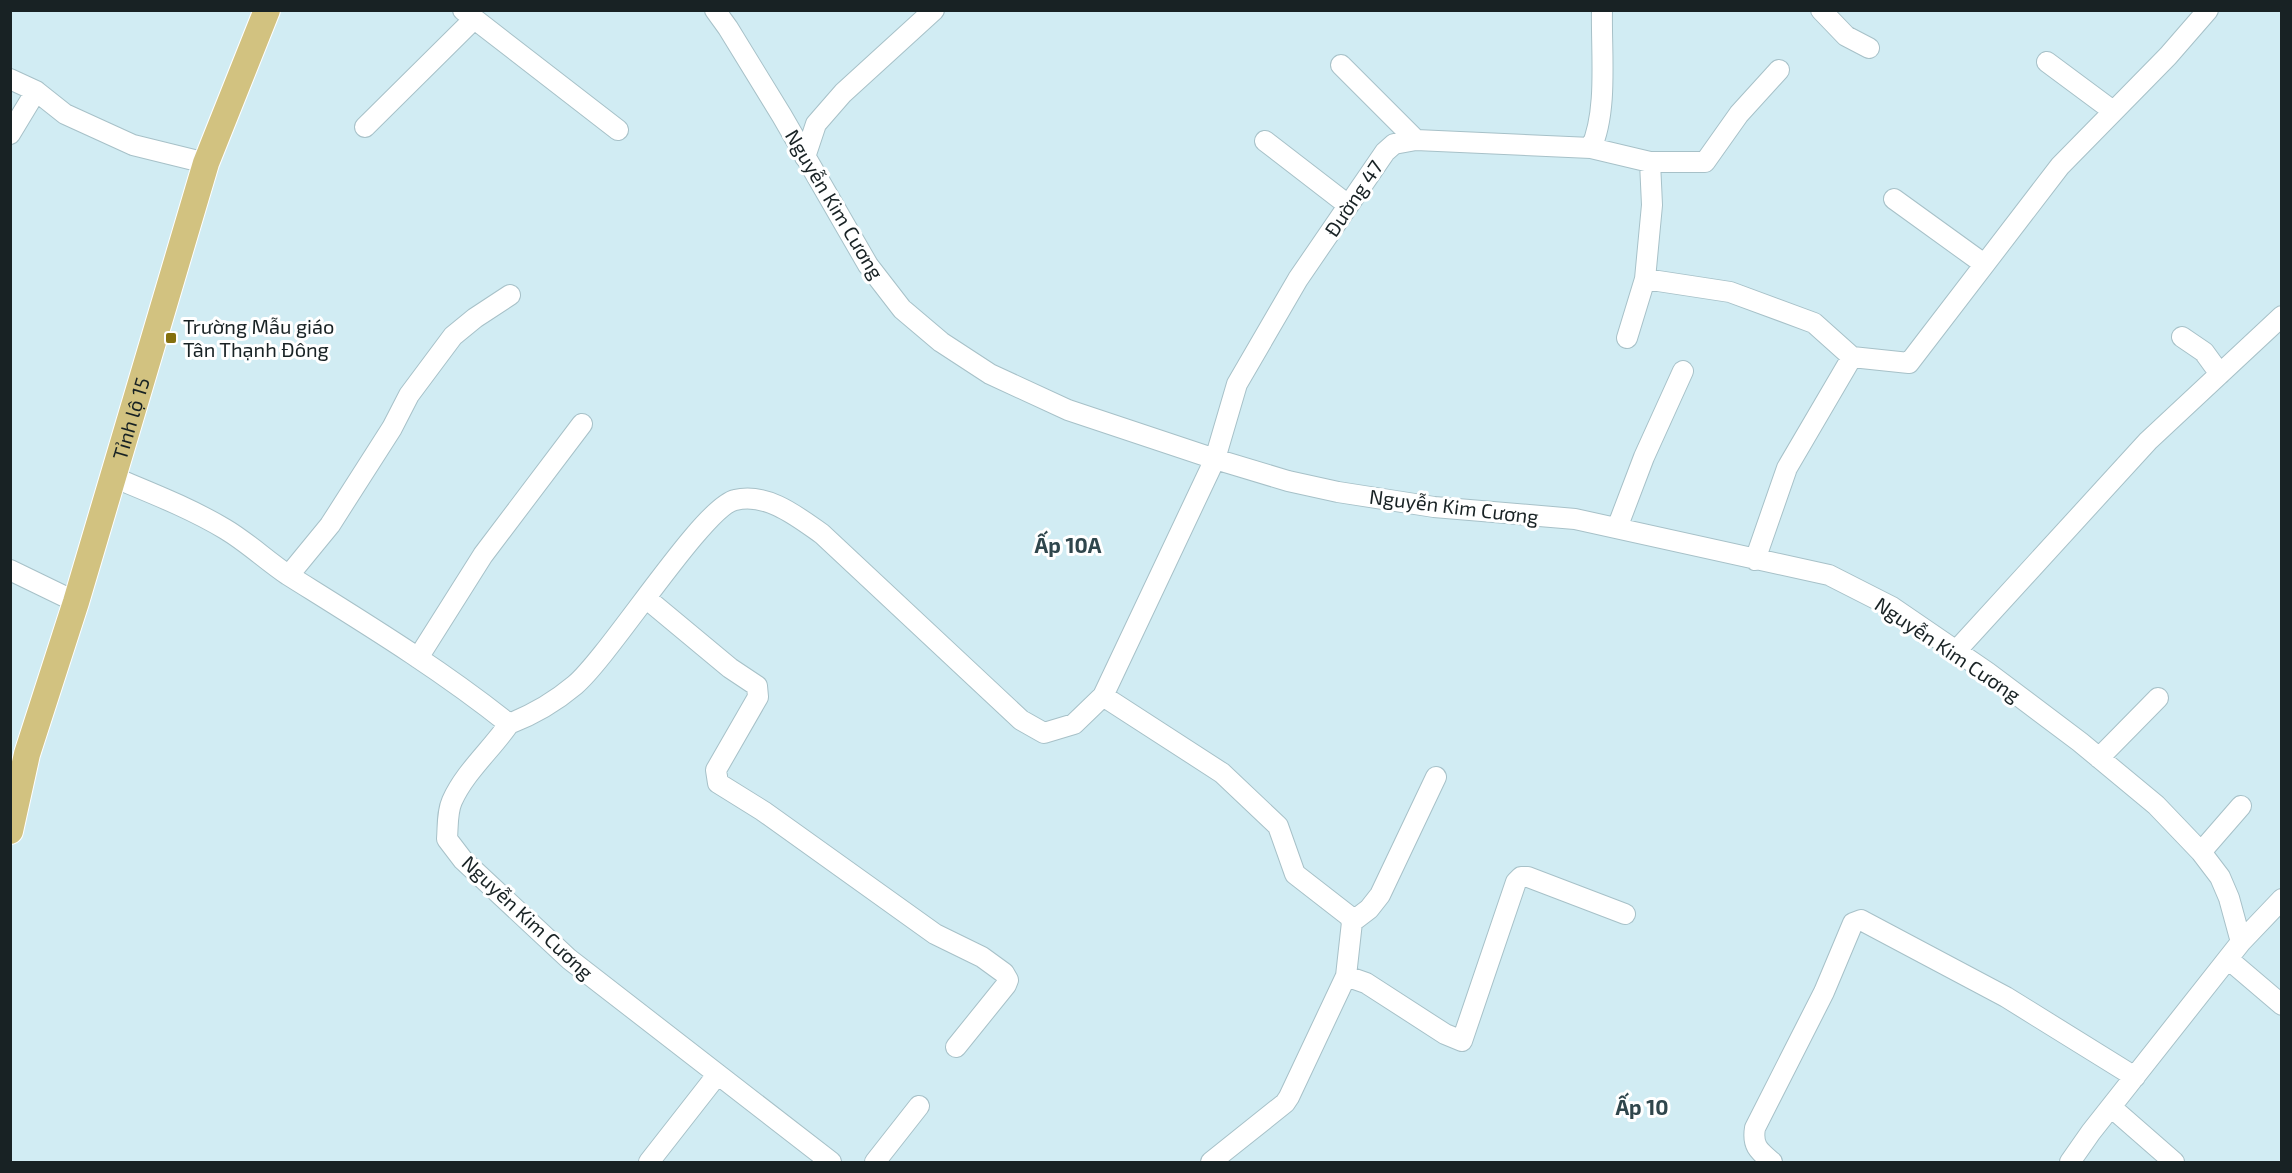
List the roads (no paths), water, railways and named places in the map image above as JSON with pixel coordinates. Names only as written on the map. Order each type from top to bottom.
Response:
[{"type":"main road","name":"Tỉnh lộ 15","points":[[10,831],[27,754],[76,602],[206,163],[267,10]]},
{"type":"street","name":"Nguyễn Kim Cương","points":[[715,10],[728,28],[868,265],[902,309],[941,342],[990,374],[1068,410],[1288,481],[1338,492],[1434,507],[1575,519],[1829,575],[1892,608],[1987,672],[2156,805],[2201,852],[2220,877],[2229,898],[2241,942]]},
{"type":"street","points":[[805,157],[816,124],[823,116],[860,78],[934,10]]},
{"type":"street","points":[[1591,148],[1597,135],[1601,114],[1602,10]]},
{"type":"street","points":[[1821,10],[1846,36],[1869,48]]},
{"type":"street","points":[[1645,279],[1730,292],[1814,323],[1852,357],[1909,363],[2060,166],[2168,57],[2208,10]]},
{"type":"street","points":[[365,127],[468,15],[618,130]]},
{"type":"street","points":[[2047,62],[2113,111]]},
{"type":"street","points":[[1341,65],[1416,140]]},
{"type":"street","name":"Đường 47","points":[[1103,696],[1215,459],[1238,384],[1298,279],[1385,152],[1394,144],[1416,140],[1591,148],[1650,162],[1705,162],[1739,114],[1779,70]]},
{"type":"street","points":[[10,79],[36,91],[64,114],[133,145],[206,163]]},
{"type":"street","points":[[10,134],[36,91]]},
{"type":"street","points":[[1265,141],[1348,205]]},
{"type":"street","points":[[1627,338],[1645,279],[1652,205],[1650,162]]},
{"type":"street","points":[[1894,200],[1984,264]]},
{"type":"street","points":[[289,575],[330,525],[392,428],[409,395],[453,336],[510,295]]},
{"type":"street","points":[[1956,651],[2148,441],[2282,316]]},
{"type":"street","points":[[2182,337],[2204,352],[2220,374]]},
{"type":"street","points":[[1755,560],[1786,468],[1852,357]]},
{"type":"street","points":[[1617,528],[1644,457],[1683,371]]},
{"type":"street","points":[[418,658],[483,555],[582,424]]},
{"type":"street","points":[[113,477],[164,498],[226,530],[289,575],[369,624],[477,698],[508,724],[528,717],[576,685],[715,513],[734,500],[756,499],[788,510],[822,534],[1021,720],[1036,729],[1044,733],[1074,724],[1103,696],[1222,773],[1278,825],[1295,874],[1349,916],[1352,922],[1346,976],[1285,1103],[1210,1162]]},
{"type":"street","points":[[10,570],[76,602]]},
{"type":"street","points":[[647,599],[730,668],[757,686],[759,690],[758,697],[716,770],[718,783],[763,811],[935,934],[982,957],[1004,973],[1008,980],[1006,985],[956,1047]]},
{"type":"street","points":[[2099,758],[2158,698]]},
{"type":"street","name":"Nguyễn Kim Cương","points":[[508,724],[495,744],[466,779],[452,802],[447,838],[463,860],[569,959],[831,1162]]},
{"type":"street","points":[[1352,922],[1369,909],[1380,895],[1436,777]]},
{"type":"street","points":[[2201,852],[2241,806]]},
{"type":"street","points":[[1346,976],[1366,983],[1445,1034],[1462,1041],[1516,882],[1521,877],[1528,877],[1625,914]]},
{"type":"street","points":[[2070,1162],[2228,958],[2282,899]]},
{"type":"street","points":[[1772,1162],[1757,1149],[1753,1140],[1755,1128],[1824,992],[1853,923],[1861,920],[2006,997],[2135,1077]]},
{"type":"street","points":[[2228,958],[2282,1005]]},
{"type":"street","points":[[650,1162],[717,1075]]},
{"type":"street","points":[[875,1162],[919,1106]]},
{"type":"street","points":[[2111,1107],[2174,1162]]},
{"type":"place","name":"Trường Mẫu giáo Tân Thạnh Đông","points":[[171,338]]},
{"type":"district","name":"Ấp 10A","points":[[1068,544]]},
{"type":"district","name":"Ấp 10","points":[[1642,1106]]}]
